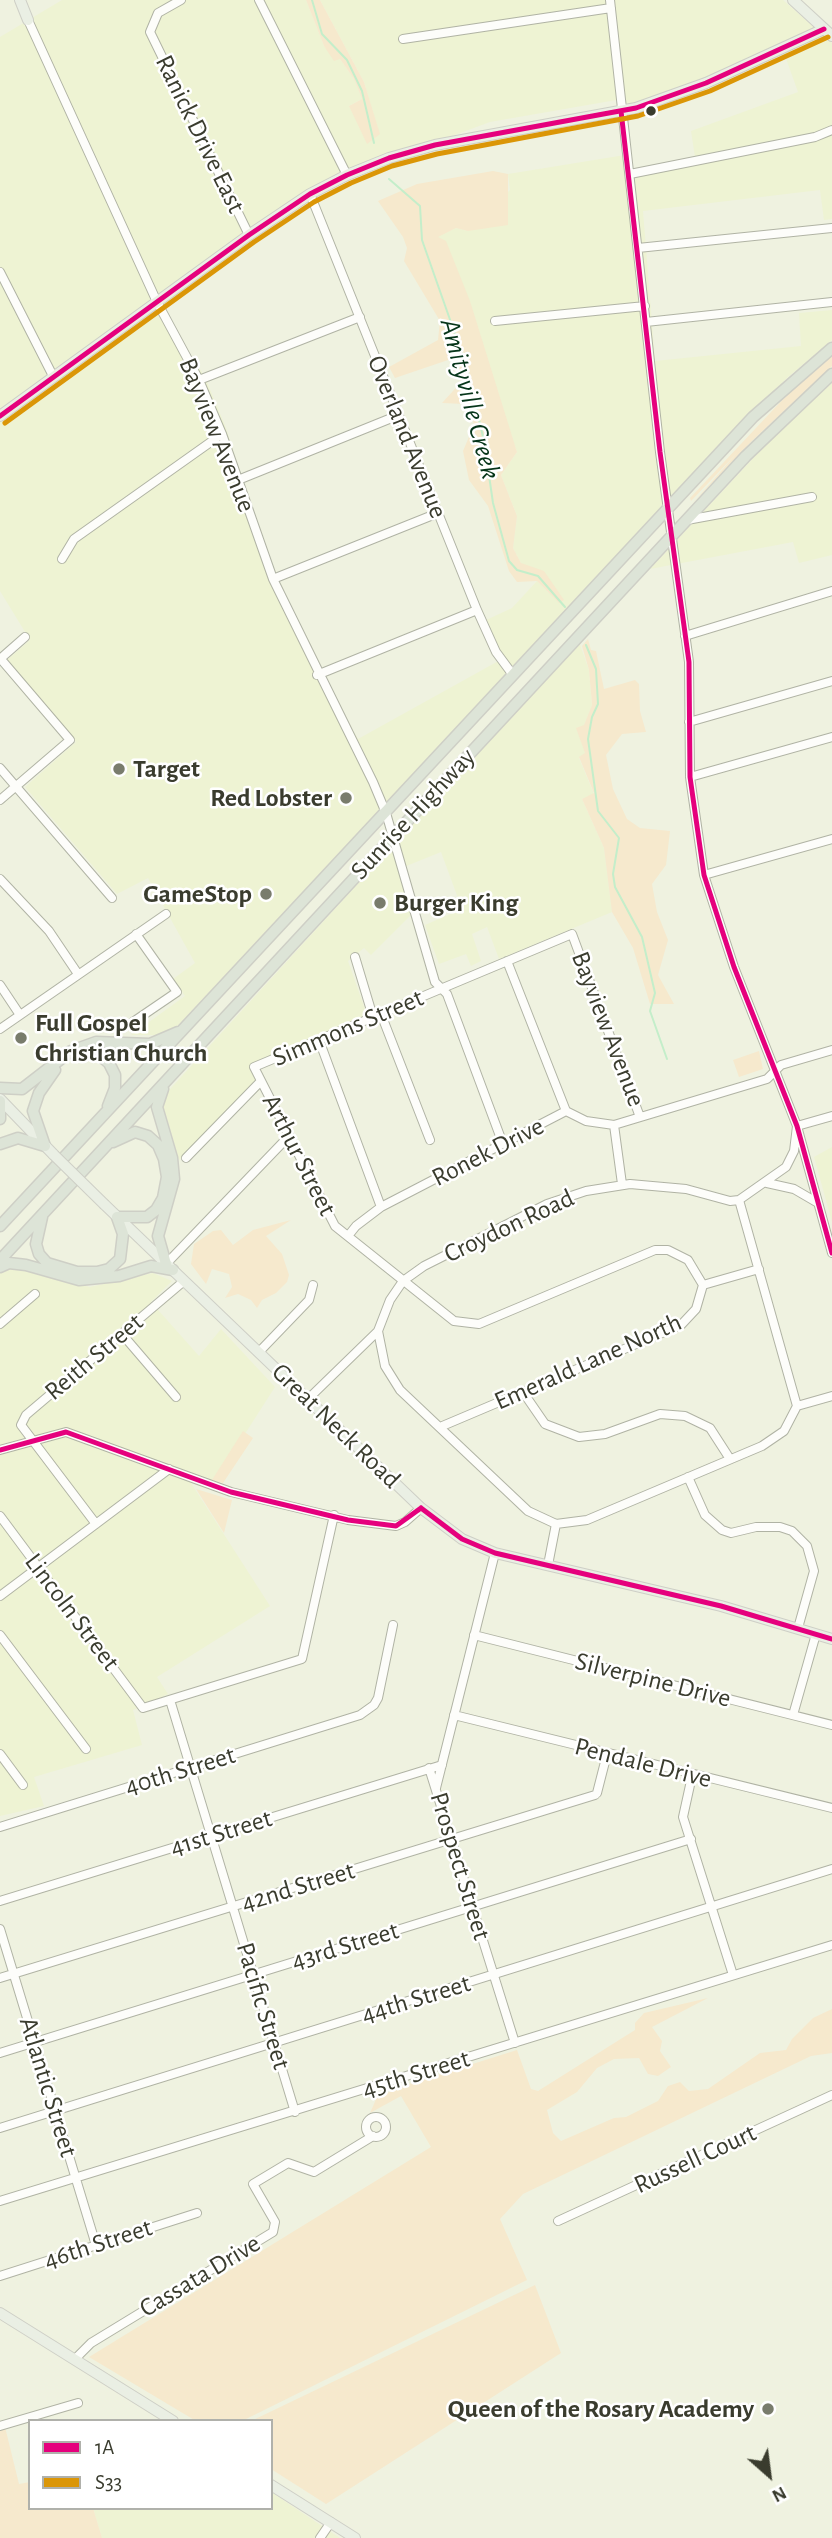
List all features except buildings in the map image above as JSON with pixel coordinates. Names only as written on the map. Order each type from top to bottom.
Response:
[{"type":"highway","name":"Sunrise Highway","points":[[0,1226],[753,417],[832,348]]},
{"type":"highway","name":"Sunrise Highway","points":[[0,1260],[770,431],[832,374]]},
{"type":"highway","points":[[0,1088],[22,1088],[71,1051],[96,1042],[150,1044],[187,1027]]},
{"type":"highway","points":[[45,1146],[33,1111],[38,1093],[50,1075],[76,1056],[87,1053],[99,1055],[109,1063],[115,1075],[113,1096],[102,1118]]},
{"type":"highway","points":[[0,1267],[9,1263],[26,1265],[79,1280],[118,1276],[151,1266],[169,1267],[158,1236],[174,1179],[172,1158],[157,1107],[171,1075]]},
{"type":"highway","points":[[0,1100],[0,1119]]},
{"type":"highway","points":[[44,1211],[36,1244],[39,1254],[47,1263],[77,1272],[110,1269],[120,1259],[124,1234],[117,1217],[147,1217],[156,1210],[167,1177],[158,1145],[148,1136],[135,1132],[104,1148]]},
{"type":"highway","points":[[0,1144],[18,1138],[45,1146]]},
{"type":"highway","points":[[0,1216],[16,1209]]},
{"type":"main road","points":[[20,0],[29,20]]},
{"type":"main road","points":[[0,416],[249,235],[310,194],[346,175],[389,158],[435,145],[621,111],[696,87],[828,33],[793,0]]},
{"type":"main road","name":"Great Neck Road","points":[[0,1100],[117,1217],[421,1507],[462,1539],[495,1553],[721,1605],[832,1639]]},
{"type":"main road","points":[[0,2313],[170,2419]]},
{"type":"main road","points":[[273,2486],[355,2538]]},
{"type":"street","name":"Ranick Drive East","points":[[181,0],[158,13],[150,32],[249,235]]},
{"type":"street","points":[[259,0],[346,175]]},
{"type":"street","points":[[403,39],[611,4],[667,510],[685,636],[690,777],[704,875],[734,967],[797,1126],[832,1253]]},
{"type":"street","name":"Bayview Avenue","points":[[29,20],[157,302],[199,380],[222,434],[273,579],[317,674],[345,722],[386,813],[392,837]]},
{"type":"street","points":[[630,174],[815,137],[832,130]]},
{"type":"street","name":"Overland Avenue","points":[[310,194],[477,610],[495,652],[513,675]]},
{"type":"street","points":[[638,248],[832,228]]},
{"type":"street","points":[[0,272],[53,376]]},
{"type":"street","points":[[646,322],[832,302]]},
{"type":"street","points":[[495,321],[645,306]]},
{"type":"street","points":[[199,380],[360,317]]},
{"type":"street","points":[[238,480],[399,415]]},
{"type":"street","points":[[62,558],[74,539],[222,434]]},
{"type":"street","points":[[687,520],[812,497]]},
{"type":"street","points":[[273,579],[438,513]]},
{"type":"street","points":[[685,636],[832,591]]},
{"type":"street","points":[[317,674],[477,610]]},
{"type":"street","points":[[0,800],[70,740],[0,658],[26,638]]},
{"type":"street","points":[[689,722],[832,681]]},
{"type":"street","points":[[690,777],[832,737]]},
{"type":"street","points":[[0,768],[112,898]]},
{"type":"street","points":[[392,837],[435,982],[442,988],[503,1144]]},
{"type":"street","points":[[704,875],[832,839]]},
{"type":"street","points":[[0,878],[49,931],[79,974]]},
{"type":"street","points":[[0,1029],[166,914]]},
{"type":"street","points":[[133,1022],[177,992],[136,934]]},
{"type":"street","name":"Bayview Avenue","points":[[442,988],[572,934],[640,1118],[766,1079],[781,1065],[832,1050]]},
{"type":"street","points":[[355,957],[430,1140]]},
{"type":"street","points":[[507,961],[566,1111]]},
{"type":"street","points":[[0,985],[20,1015]]},
{"type":"street","name":"Simmons Street","points":[[254,1067],[442,988]]},
{"type":"street","points":[[319,1040],[381,1207]]},
{"type":"street","name":"Arthur Street","points":[[254,1067],[335,1226],[444,1314],[466,1324],[493,1319],[655,1250],[668,1250],[688,1260],[703,1285]]},
{"type":"street","name":"Simmons Street","points":[[186,1158],[261,1081]]},
{"type":"street","name":"Ronek Drive","points":[[348,1236],[356,1226],[381,1207],[566,1111],[586,1121],[614,1125],[640,1118]]},
{"type":"street","points":[[797,1126],[832,1116]]},
{"type":"street","points":[[614,1125],[622,1184]]},
{"type":"street","points":[[378,1331],[381,1351],[392,1378],[528,1511],[556,1524],[587,1520],[773,1440],[784,1432],[797,1406],[739,1200],[767,1183],[786,1167],[794,1151],[797,1126]]},
{"type":"street","points":[[169,1267],[289,1136]]},
{"type":"street","points":[[767,1183],[794,1189],[818,1203]]},
{"type":"street","name":"Croydon Road","points":[[308,1399],[378,1331],[390,1300],[403,1282],[424,1266],[547,1204],[622,1184],[686,1189],[730,1201],[739,1200]]},
{"type":"street","name":"Emerald Lane North","points":[[440,1427],[681,1325],[696,1309],[703,1285],[759,1269]]},
{"type":"street","name":"Reith Street","points":[[33,1439],[21,1425],[26,1415],[184,1281]]},
{"type":"street","points":[[259,1352],[309,1300],[313,1285]]},
{"type":"street","points":[[0,1324],[36,1294]]},
{"type":"street","points":[[122,1334],[176,1397]]},
{"type":"street","points":[[523,1392],[545,1424],[579,1437],[605,1434],[660,1414],[685,1416],[710,1428],[730,1459]]},
{"type":"street","points":[[797,1406],[832,1396]]},
{"type":"street","points":[[0,1450],[66,1432],[231,1492],[334,1515],[396,1526],[405,1522],[421,1507]]},
{"type":"street","points":[[33,1439],[96,1524]]},
{"type":"street","points":[[0,1596],[169,1469]]},
{"type":"street","points":[[688,1477],[705,1515],[722,1530],[731,1533],[768,1526],[780,1527],[792,1531],[807,1546],[814,1571],[798,1628]]},
{"type":"street","points":[[170,1700],[302,1659],[334,1515]]},
{"type":"street","name":"Lincoln Street","points":[[0,1516],[143,1708],[170,1700]]},
{"type":"street","points":[[548,1565],[556,1524]]},
{"type":"street","points":[[436,1789],[495,1553]]},
{"type":"street","name":"40th Street","points":[[0,1827],[360,1715],[374,1705],[378,1698],[393,1625]]},
{"type":"street","points":[[793,1715],[816,1634]]},
{"type":"street","points":[[0,1635],[86,1749]]},
{"type":"street","name":"Silverpine Drive","points":[[474,1635],[832,1725]]},
{"type":"street","name":"Pacific Street","points":[[170,1700],[295,2112]]},
{"type":"street","name":"Pendale Drive","points":[[454,1715],[692,1776],[832,1808]]},
{"type":"street","points":[[0,1754],[23,1785]]},
{"type":"street","name":"42nd Street","points":[[0,1978],[596,1794],[607,1754]]},
{"type":"street","name":"41st Street","points":[[0,1901],[442,1765]]},
{"type":"street","name":"Prospect Street","points":[[429,1768],[515,2043]]},
{"type":"street","points":[[692,1776],[683,1816],[733,1975]]},
{"type":"street","name":"43rd Street","points":[[0,2053],[691,1839]]},
{"type":"street","name":"44th Street","points":[[0,2128],[832,1869]]},
{"type":"street","name":"Atlantic Street","points":[[0,1929],[96,2245]]},
{"type":"street","name":"45th Street","points":[[0,2201],[832,1945]]},
{"type":"street","name":"Russell Court","points":[[558,2221],[832,2095]]},
{"type":"street","name":"Cassata Drive","points":[[75,2358],[91,2343],[273,2232],[275,2222],[253,2184],[288,2163],[314,2172],[373,2136]]},
{"type":"street","name":"46th Street","points":[[0,2276],[197,2213]]},
{"type":"street","points":[[0,2426],[78,2403]]},
{"type":"street","points":[[320,2538],[331,2522]]},
{"type":"shaded area","points":[[62,0],[306,0],[324,46],[340,59],[354,79],[362,99],[349,106],[376,135],[379,133],[364,82],[320,0],[783,0],[832,43],[832,219],[824,220],[820,190],[643,211],[655,361],[801,346],[799,313],[832,310],[832,340],[787,378],[707,460],[169,1035],[131,1035],[185,996],[173,979],[195,963],[148,878],[117,894],[25,787],[76,742],[7,660],[30,640],[0,591],[0,37]],"holes":[[[784,53],[798,92],[691,131],[695,157],[626,171],[625,155],[508,174],[510,190],[468,231],[456,228],[437,236],[517,452],[501,475],[517,516],[513,548],[521,563],[559,603],[537,581],[512,608],[484,621],[502,659],[358,739],[321,676],[272,573],[226,428],[204,375],[157,310],[336,181],[490,122],[622,99],[624,113]]]},
{"type":"shaded area","points":[[306,0],[320,0],[364,82],[380,134],[367,144],[349,106],[362,99],[354,79],[340,59],[334,61],[324,46]]},
{"type":"shaded area","points":[[493,171],[508,174],[508,225],[468,231],[456,228],[438,237],[446,241],[470,301],[517,452],[501,475],[517,516],[513,548],[521,563],[544,571],[564,600],[559,603],[537,581],[517,582],[509,571],[488,506],[469,480],[463,451],[474,425],[471,411],[464,404],[442,403],[463,380],[451,359],[395,378],[389,367],[438,340],[440,321],[404,261],[407,248],[403,237],[378,201],[417,184]]},
{"type":"shaded area","points":[[832,355],[832,366],[751,442],[692,504],[737,453],[691,501],[690,498],[788,394]]},
{"type":"shaded area","points":[[832,383],[832,555],[799,563],[793,542],[650,569],[786,423]]},
{"type":"shaded area","points":[[588,639],[591,650],[596,651],[604,689],[635,680],[639,684],[640,711],[646,732],[622,734],[606,755],[613,789],[627,819],[640,828],[670,831],[666,865],[652,884],[657,912],[668,940],[658,975],[674,1004],[650,1004],[633,948],[612,912],[604,848],[582,799],[594,793],[579,757],[585,753],[576,728],[584,725],[592,705],[589,670],[582,646]]},
{"type":"shaded area","points":[[579,642],[589,670],[592,705],[584,725],[586,754],[579,758],[594,794],[582,799],[604,848],[612,912],[499,959],[487,927],[472,934],[481,961],[471,966],[466,954],[439,964],[425,925],[462,909],[441,852],[399,869],[412,914],[371,955],[364,948],[348,961],[367,1015],[251,1065],[259,1081],[179,1160],[161,1099]]},
{"type":"shaded area","points":[[759,1051],[763,1069],[739,1077],[733,1060]]},
{"type":"shaded area","points":[[832,1147],[832,1222],[814,1157]]},
{"type":"shaded area","points":[[291,1220],[266,1236],[282,1254],[289,1275],[287,1282],[276,1293],[262,1300],[257,1308],[251,1300],[238,1294],[225,1298],[232,1287],[229,1274],[212,1269],[206,1284],[191,1264],[194,1244],[213,1231],[221,1230],[233,1245],[253,1230]]},
{"type":"shaded area","points":[[11,1267],[90,1287],[153,1273],[172,1281],[151,1302],[199,1356],[221,1329],[275,1387],[209,1490],[191,1483],[270,1606],[157,1677],[168,1694],[133,1710],[142,1745],[34,1777],[44,1806],[0,1816],[0,1272]]},
{"type":"shaded area","points":[[243,1431],[253,1438],[223,1483],[212,1480]]},
{"type":"shaded area","points":[[196,1489],[232,1500],[224,1533]]},
{"type":"shaded area","points":[[708,1998],[652,2027],[662,2041],[660,2051],[671,2067],[658,2076],[648,2074],[639,2058],[614,2059],[597,2068],[577,2092],[547,2110],[553,2133],[561,2141],[614,2118],[626,2117],[658,2101],[668,2086],[680,2082],[689,2091],[708,2089],[760,2053],[786,2050],[792,2039],[813,2018],[832,2009],[832,2053],[811,2056],[523,2194],[500,2219],[527,2280],[246,2419],[193,2419],[89,2357],[431,2147],[401,2096],[370,2113],[377,2097],[409,2084],[517,2050],[531,2089],[538,2091],[635,2030],[635,2023],[644,2013]]},
{"type":"shaded area","points":[[535,2285],[561,2353],[326,2504],[273,2470],[273,2419],[255,2419]]},
{"type":"shaded area","points":[[5,2427],[19,2484],[28,2482],[28,2510],[94,2510],[102,2538],[0,2538],[0,2428]]},
{"type":"shaded area","points":[[273,2493],[340,2538],[102,2538],[94,2510],[273,2510]]},
{"type":"waterway","name":"Amityville Creek","points":[[312,0],[322,34],[347,60],[362,91],[374,143]]},
{"type":"waterway","name":"Amityville Creek","points":[[389,179],[420,206],[422,240],[467,368],[484,441],[493,503],[509,561],[517,570],[538,576],[565,607]]},
{"type":"waterway","name":"Amityville Creek","points":[[586,645],[596,669],[598,704],[592,717],[588,739],[598,811],[619,838],[613,874],[615,887],[642,937],[655,993],[650,1011],[667,1059]]},
{"type":"transit line","name":"1A","points":[[0,416],[249,235],[310,194],[347,175],[389,158],[435,145],[636,108],[706,83],[824,29]]},
{"type":"transit line","name":"S33","points":[[5,423],[254,242],[314,202],[351,183],[392,166],[437,154],[638,116],[710,91],[828,37]]},
{"type":"transit line","name":"1A","points":[[621,111],[660,452],[689,662],[690,777],[704,875],[734,967],[797,1126],[832,1253]]},
{"type":"transit line","name":"1A","points":[[0,1450],[66,1432],[231,1492],[348,1520],[396,1526],[421,1508]]},
{"type":"transit line","name":"1A","points":[[421,1508],[462,1539],[495,1553],[721,1606],[832,1639]]},
{"type":"place","name":"Target","points":[[119,769]]},
{"type":"place","name":"Red Lobster","points":[[346,798]]},
{"type":"place","name":"GameStop","points":[[266,894]]},
{"type":"place","name":"Burger King","points":[[380,903]]},
{"type":"place","name":"Full Gospel Christian Church","points":[[21,1038]]},
{"type":"place","name":"Queen of the Rosary Academy","points":[[768,2409]]}]
